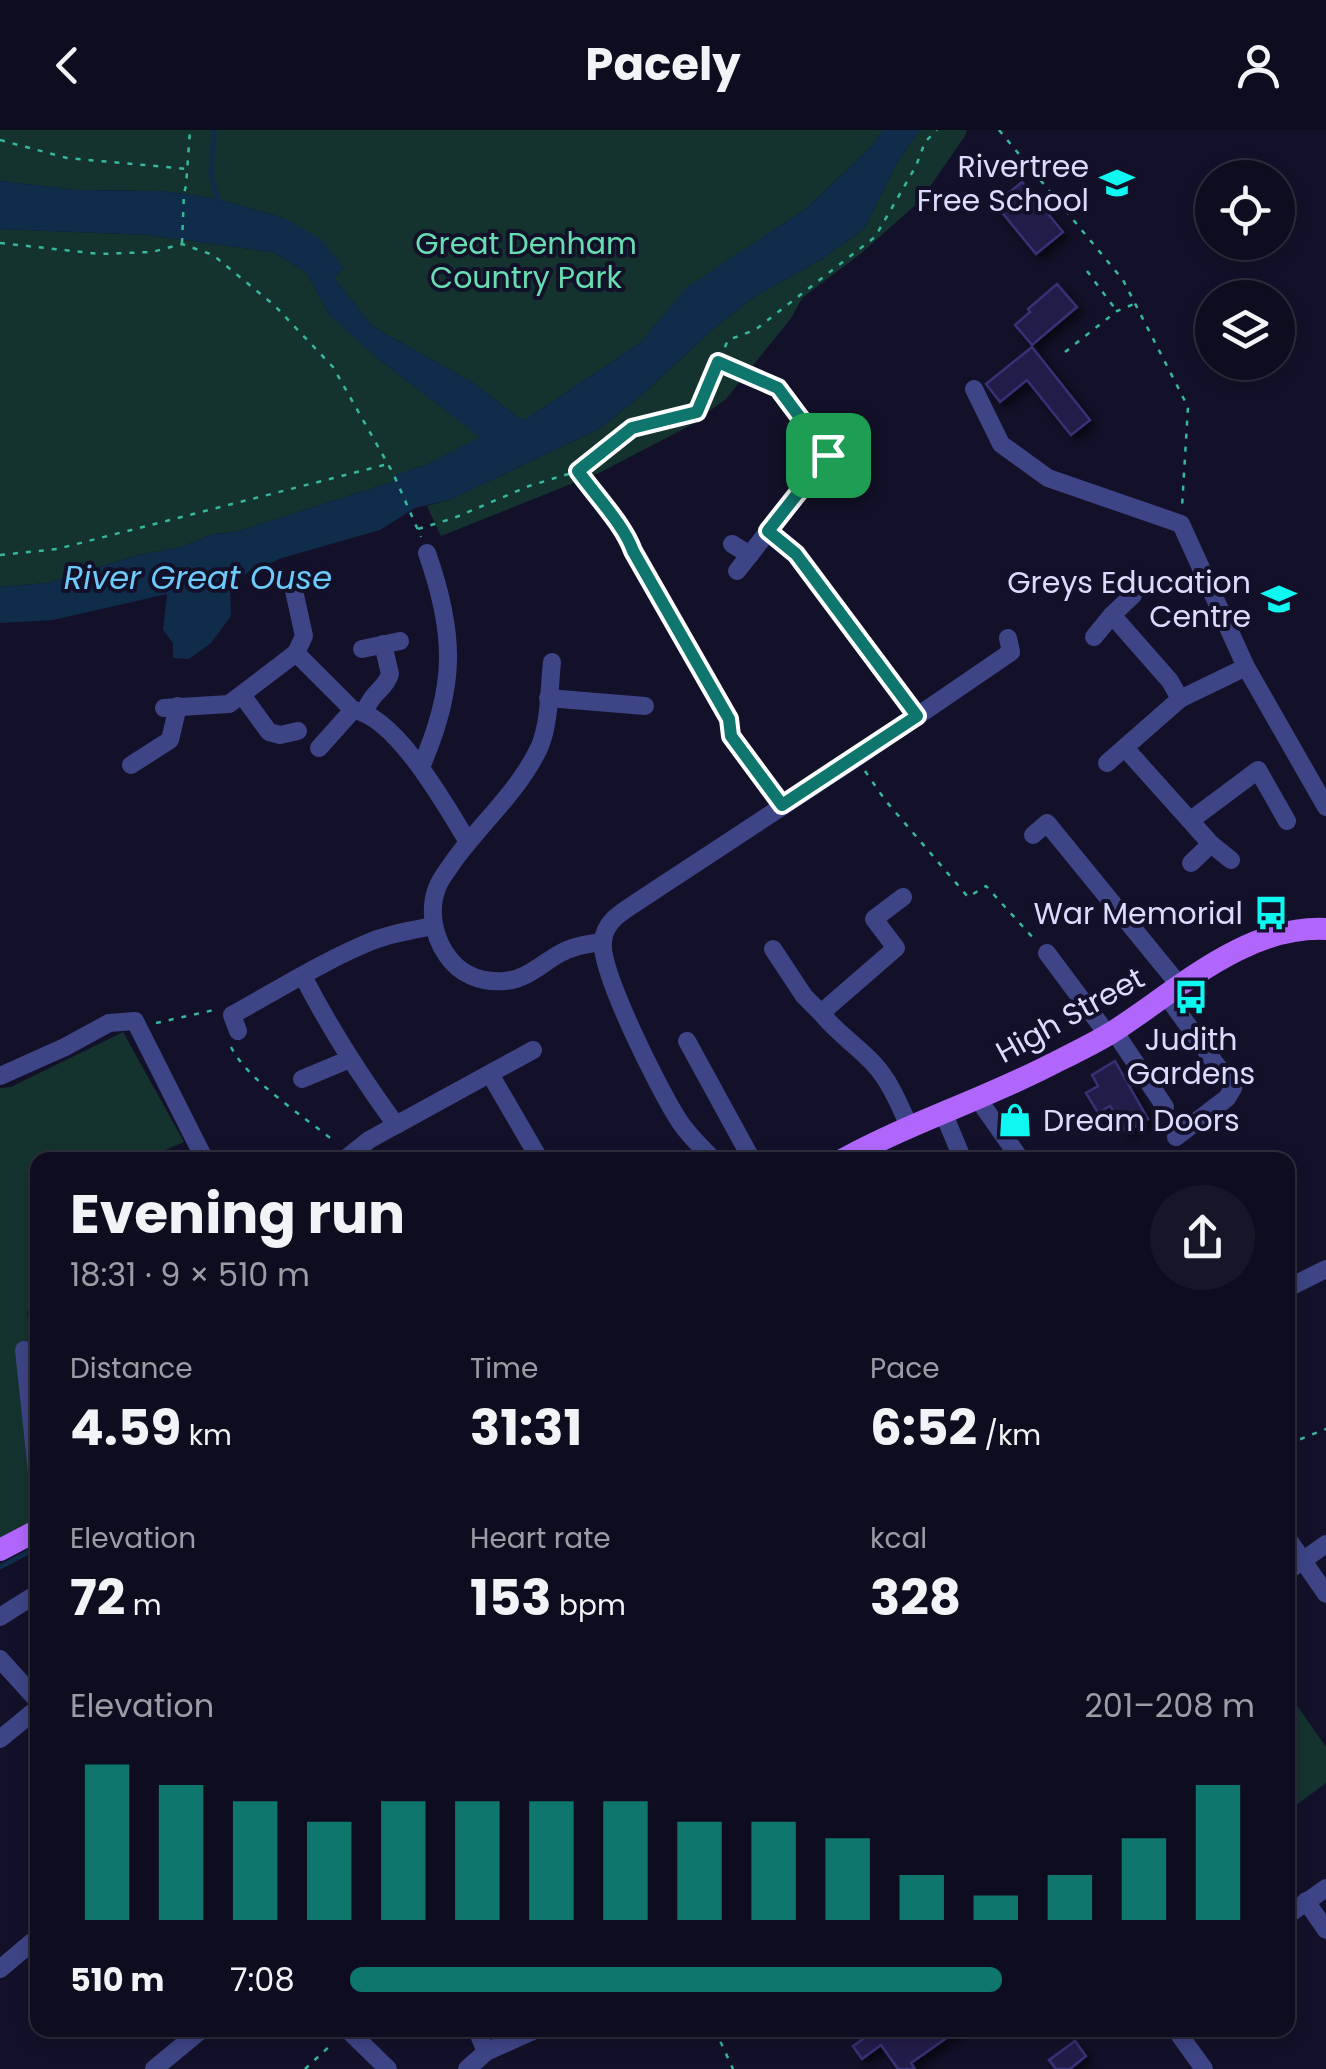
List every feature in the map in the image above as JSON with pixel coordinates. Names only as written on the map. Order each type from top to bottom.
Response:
[{"type":"main road","name":"High Street","points":[[858,1152],[1045,1068],[1111,1033],[1247,944],[1275,934],[1326,929]]},
{"type":"main road","points":[[0,1550],[30,1534]]},
{"type":"street","points":[[974,389],[1001,444],[1048,478],[1181,524],[1246,667],[1326,806]]},
{"type":"street","points":[[738,571],[768,531],[834,458],[843,436]]},
{"type":"street","points":[[768,531],[796,554],[917,716]]},
{"type":"street","points":[[732,544],[750,554]]},
{"type":"street","points":[[421,768],[437,732],[448,674],[448,632],[442,594],[427,553]]},
{"type":"street","points":[[131,765],[170,740],[171,707],[222,705],[242,696],[296,653],[304,636],[294,586]]},
{"type":"street","points":[[1094,637],[1133,595]]},
{"type":"street","points":[[1112,615],[1170,680],[1180,699]]},
{"type":"street","points":[[706,1152],[678,1119],[648,1062],[602,956],[605,929],[614,918],[1011,652],[1008,638]]},
{"type":"street","points":[[319,748],[385,684],[390,674],[391,642],[362,648]]},
{"type":"street","points":[[296,653],[407,749],[468,842]]},
{"type":"street","points":[[552,662],[541,743],[526,772],[468,842],[438,886],[432,904],[434,926],[453,965],[470,976],[489,981],[510,981],[534,972],[580,944],[602,942]]},
{"type":"street","points":[[1106,763],[1180,699],[1246,667]]},
{"type":"street","points":[[242,696],[269,732],[280,735],[298,731]]},
{"type":"street","points":[[548,698],[644,706]]},
{"type":"street","points":[[1125,748],[1211,844],[1232,860]]},
{"type":"street","points":[[1191,820],[1258,770],[1287,821]]},
{"type":"street","points":[[1033,835],[1047,822],[1096,900],[1173,991],[1233,1088],[1227,1098],[1176,1137]]},
{"type":"street","points":[[1191,863],[1211,844]]},
{"type":"street","points":[[820,1013],[896,948],[874,919],[903,896]]},
{"type":"street","points":[[234,1036],[232,1016],[303,976],[371,941],[434,926]]},
{"type":"street","points":[[773,949],[804,996],[872,1062],[890,1085],[909,1126]]},
{"type":"street","points":[[1046,954],[1111,1033],[1164,1107]]},
{"type":"street","points":[[303,976],[329,1027],[396,1125]]},
{"type":"street","points":[[0,1076],[109,1023],[135,1022],[201,1152]]},
{"type":"street","points":[[688,1041],[747,1152]]},
{"type":"street","points":[[354,1152],[533,1050]]},
{"type":"street","points":[[302,1079],[350,1059]]},
{"type":"street","points":[[490,1074],[535,1152]]},
{"type":"street","points":[[978,1099],[1015,1152]]},
{"type":"street","points":[[943,1112],[960,1152]]},
{"type":"street","points":[[1295,1285],[1326,1270]]},
{"type":"street","points":[[24,1350],[30,1406]]},
{"type":"street","points":[[1326,1544],[1295,1566],[1326,1594]]},
{"type":"street","points":[[0,1616],[30,1598]]},
{"type":"street","points":[[0,1659],[30,1695]]},
{"type":"street","points":[[0,1739],[30,1711]]},
{"type":"street","points":[[1295,1909],[1326,1888]]},
{"type":"street","points":[[1306,1902],[1326,1930]]},
{"type":"street","points":[[0,1969],[30,1944]]},
{"type":"street","points":[[154,2069],[192,2037]]},
{"type":"street","points":[[355,2037],[388,2069]]},
{"type":"street","points":[[480,2037],[486,2052]]},
{"type":"street","points":[[467,2069],[486,2052],[519,2037]]},
{"type":"street","points":[[1181,2037],[1204,2069]]},
{"type":"path","points":[[182,244],[190,130]]},
{"type":"path","points":[[0,243],[100,254],[152,252],[182,244],[213,255],[274,305],[333,367],[388,464],[418,529],[578,471],[632,428],[697,412],[728,340],[755,330],[875,237],[926,142],[938,130]]},
{"type":"path","points":[[999,130],[1123,280],[1188,407],[1181,524]]},
{"type":"path","points":[[0,140],[67,158],[188,170]]},
{"type":"path","points":[[1087,271],[1117,311]]},
{"type":"path","points":[[1065,352],[1117,311],[1136,303]]},
{"type":"path","points":[[718,362],[778,388],[834,458]]},
{"type":"path","points":[[0,555],[57,549],[388,464]]},
{"type":"path","points":[[578,471],[626,531],[633,551],[729,719],[731,736],[782,805]]},
{"type":"path","points":[[856,758],[884,800],[968,898],[986,886],[1046,954]]},
{"type":"path","points":[[135,1022],[160,1023],[214,1010]]},
{"type":"path","points":[[234,1036],[236,1057],[342,1152]]},
{"type":"path","points":[[1295,1441],[1326,1429]]},
{"type":"path","points":[[307,2069],[340,2037]]},
{"type":"path","points":[[717,2037],[733,2069]]},
{"type":"green space","name":"Great Denham Country Park","points":[[0,130],[883,130],[872,146],[807,208],[688,287],[640,343],[523,421],[475,384],[372,326],[334,278],[344,268],[284,218],[218,199],[164,191],[77,190],[0,181]]},
{"type":"green space","points":[[920,130],[967,130],[920,201],[802,298],[792,317],[726,399],[689,426],[601,472],[441,536],[427,506],[449,500],[599,429],[754,297],[822,259],[864,229],[898,161]]},
{"type":"green space","points":[[0,229],[148,235],[273,252],[307,273],[328,313],[381,361],[481,437],[396,475],[392,482],[236,532],[213,534],[181,547],[139,555],[47,583],[0,587]]},
{"type":"green space","points":[[123,1032],[184,1142],[161,1152],[30,1152],[30,1525],[0,1542],[0,1088],[11,1087]]},
{"type":"green space","points":[[1295,1703],[1326,1747],[1326,1783],[1295,1806]]},
{"type":"water","name":"River Great Ouse","points":[[883,130],[920,130],[898,161],[864,229],[822,259],[754,297],[599,429],[449,500],[415,508],[380,530],[282,558],[247,573],[230,586],[231,616],[211,643],[189,659],[173,658],[173,643],[163,630],[167,594],[53,620],[0,623],[0,587],[47,583],[139,555],[181,547],[213,534],[236,532],[392,482],[396,475],[430,463],[480,437],[351,335],[328,313],[307,273],[273,252],[148,235],[0,229],[0,181],[77,190],[164,191],[218,199],[284,218],[319,238],[344,268],[334,278],[372,326],[475,384],[523,421],[640,343],[687,287],[807,208],[872,146]]},
{"type":"building","points":[[1022,182],[1063,232],[1036,254],[995,204]]},
{"type":"building","points":[[1057,284],[1077,307],[1032,345],[1015,325]]},
{"type":"building","points":[[1032,347],[1090,420],[1071,435],[1027,380],[1000,402],[986,384]]},
{"type":"building","points":[[1115,1061],[1148,1119],[1126,1132],[1110,1106],[1098,1113],[1086,1093],[1098,1086],[1092,1075]]},
{"type":"building","points":[[866,2037],[948,2037],[911,2063],[915,2069],[898,2069],[881,2045],[862,2059],[853,2046]]},
{"type":"building","points":[[1075,2041],[1086,2056],[1070,2069],[1056,2069],[1049,2060]]},
{"type":"waterway","points":[[214,130],[211,175],[218,201]]},
{"type":"waterway","points":[[0,1567],[30,1551]]},
{"type":"place","name":"Rivertree Free School","points":[[1117,183]]},
{"type":"place","name":"Greys Education Centre","points":[[1279,599]]},
{"type":"place","name":"War Memorial","points":[[1271,913]]},
{"type":"place","name":"Judith Gardens","points":[[1191,997]]},
{"type":"place","name":"Dream Doors","points":[[1015,1120]]},
{"type":"route","points":[[718,362],[778,388],[828,455],[768,531],[796,554],[917,716],[782,805],[731,736],[729,719],[633,551],[626,531],[578,471],[632,428],[697,412],[718,362]]}]
